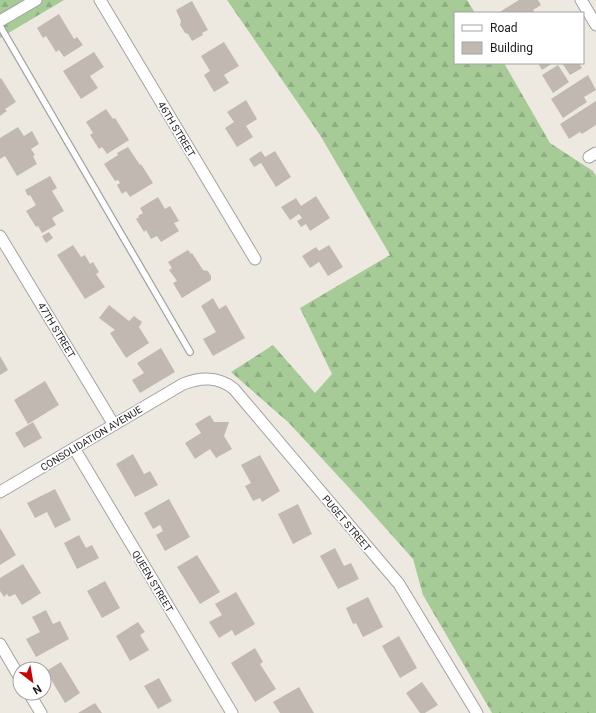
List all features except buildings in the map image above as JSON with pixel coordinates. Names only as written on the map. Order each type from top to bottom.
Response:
[{"type":"street","points":[[0,21],[36,0]]},
{"type":"street","name":"46TH STREET","points":[[100,0],[255,259]]},
{"type":"street","points":[[581,0],[596,25]]},
{"type":"street","name":"47TH STREET","points":[[0,236],[114,425]]},
{"type":"street","name":"PUGET STREET","points":[[183,384],[199,379],[217,379],[228,384],[234,389],[399,584],[477,713]]},
{"type":"street","name":"CONSOLIDATION AVENUE","points":[[0,492],[183,384]]},
{"type":"street","name":"QUEEN STREET","points":[[74,448],[232,713]]},
{"type":"street","points":[[0,644],[12,664]]},
{"type":"street","points":[[34,701],[41,713]]},
{"type":"lane","points":[[0,26],[190,352]]},
{"type":"green space","points":[[0,0],[64,0],[0,38]]},
{"type":"green space","points":[[227,0],[467,0],[474,12],[454,12],[454,64],[505,64],[550,143],[593,171],[596,176],[596,713],[492,713],[423,595],[413,559],[289,423],[231,372],[273,345],[315,393],[332,374],[300,308],[390,255],[320,135]]}]
